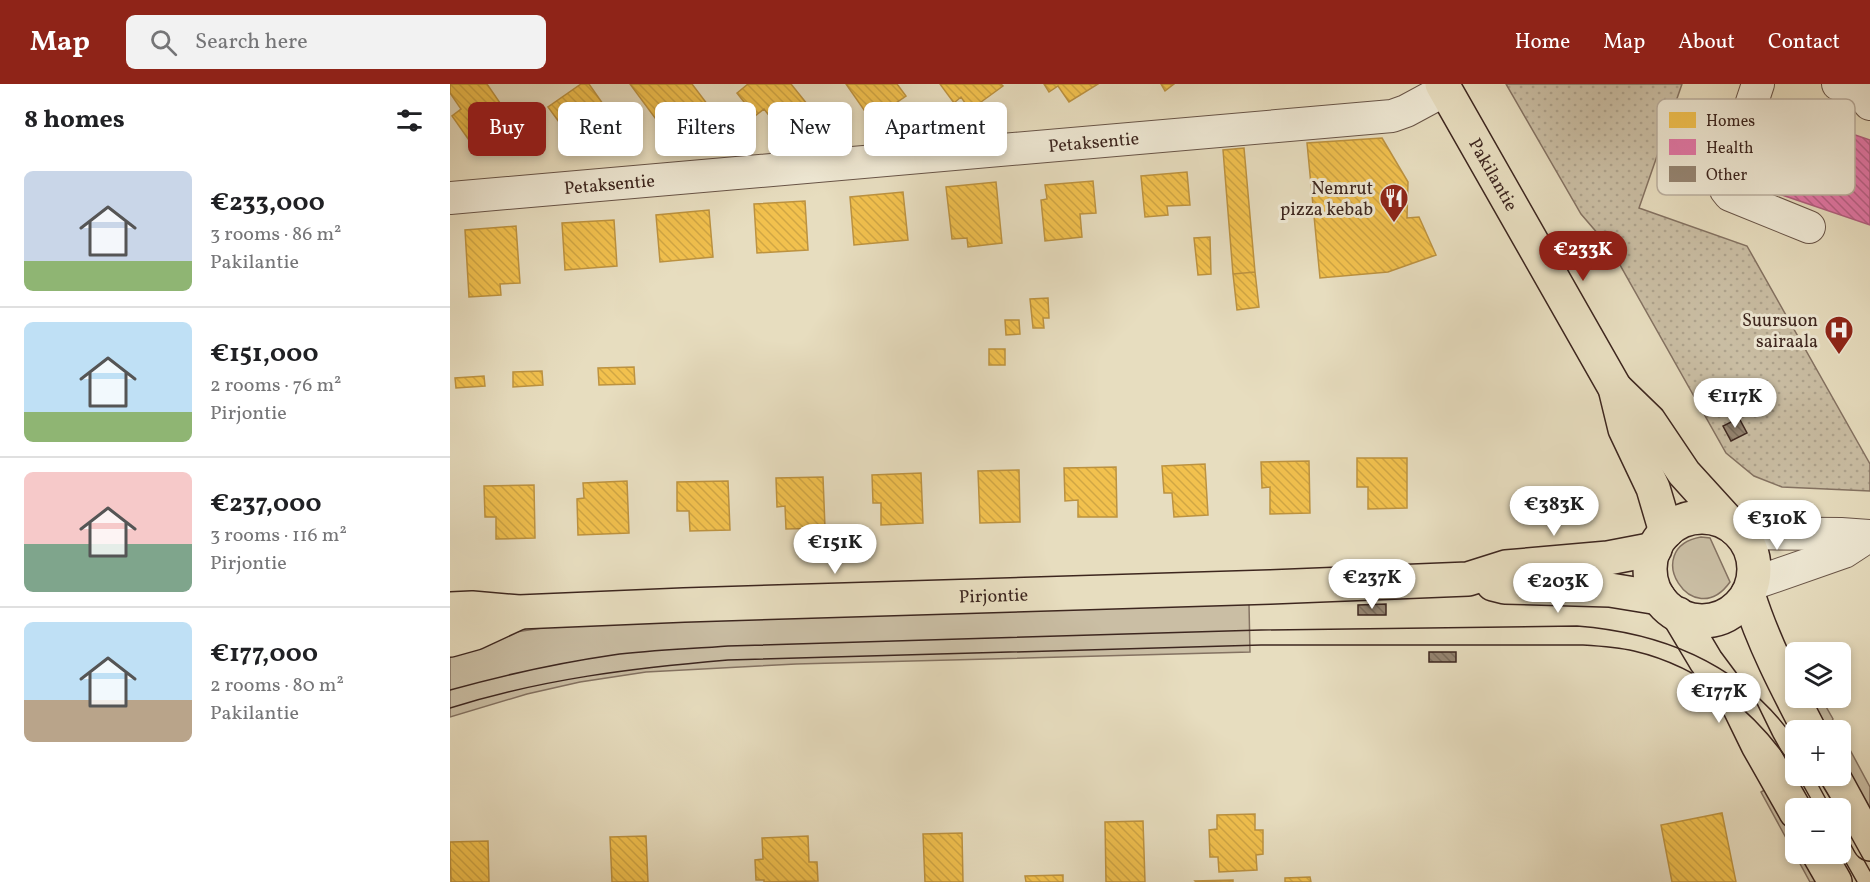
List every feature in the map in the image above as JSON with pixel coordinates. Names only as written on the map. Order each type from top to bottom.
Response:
[{"type":"main road","name":"Pakilantie","points":[[1443,87],[1615,388],[1625,429],[1653,488],[1660,541]]},
{"type":"main road","name":"Pakilantie","points":[[1615,388],[1649,421],[1684,472],[1737,531]]},
{"type":"main road","points":[[1668,606],[1697,621],[1717,619],[1735,609],[1750,589],[1754,575],[1753,559],[1748,545],[1737,531],[1722,522],[1703,517],[1688,519],[1674,526],[1660,541],[1651,564],[1651,574],[1654,589],[1738,704],[1788,798]]},
{"type":"main road","name":"Pirjontie","points":[[1468,579],[1506,567],[1629,556],[1660,541]]},
{"type":"main road","name":"Pirjontie","points":[[450,609],[472,608],[519,612],[1468,579],[1505,587],[1610,590],[1668,606]]},
{"type":"main road","points":[[1750,589],[1757,624],[1771,657],[1804,720]]},
{"type":"main road","name":"Pirjontie","points":[[450,640],[475,633],[519,612]]},
{"type":"main road","points":[[1839,786],[1870,843]]},
{"type":"main road","points":[[1825,864],[1835,882]]},
{"type":"street","points":[[1753,99],[1758,84]]},
{"type":"street","name":"Petaksentie","points":[[450,198],[1392,116],[1406,111],[1443,87]]},
{"type":"street","points":[[1730,195],[1809,227]]},
{"type":"street","points":[[1737,531],[1868,536]]},
{"type":"street","points":[[1750,589],[1844,552],[1868,536]]},
{"type":"shaded area","points":[[1506,84],[1682,84],[1677,99],[1657,99],[1657,156],[1639,208],[1747,246],[1870,464],[1870,491],[1782,487],[1754,476],[1726,453],[1611,249],[1581,214]]},
{"type":"shaded area","points":[[1701,537],[1710,538],[1730,582],[1716,595],[1701,598],[1688,594],[1678,583],[1673,570],[1674,556],[1683,544]]},
{"type":"shaded area","points":[[1249,604],[1250,652],[796,664],[646,672],[580,682],[527,694],[450,717],[450,649],[497,635],[548,627],[580,624]]},
{"type":"shaded area","points":[[1813,708],[1827,708],[1833,719],[1820,720]]},
{"type":"shaded area","points":[[1851,752],[1870,787],[1870,811],[1851,776]]},
{"type":"shaded area","points":[[1771,786],[1785,811],[1785,836],[1761,792]]},
{"type":"shaded area","points":[[1800,864],[1815,864],[1826,882],[1810,882]]},
{"type":"building: Homes","points":[[450,84],[487,84],[499,102],[468,102],[468,139],[452,116],[461,109],[450,93]]},
{"type":"building: Homes","points":[[581,84],[589,84],[602,102],[558,102],[558,121],[548,107]]},
{"type":"building: Homes","points":[[630,84],[692,84],[706,102],[655,102],[655,118]]},
{"type":"building: Homes","points":[[748,84],[791,84],[805,102],[768,102],[768,114],[764,109],[756,115],[756,102],[744,102],[737,93]]},
{"type":"building: Homes","points":[[846,84],[897,84],[906,96],[897,102],[864,102],[864,110]]},
{"type":"building: Homes","points":[[940,84],[1001,84],[1003,86],[981,102],[964,102],[961,97],[953,102]]},
{"type":"building: Homes","points":[[1044,84],[1098,84],[1069,102],[1058,86],[1049,92]]},
{"type":"building: Homes","points":[[1161,84],[1174,84],[1165,91]]},
{"type":"building: Homes","points":[[1382,138],[1408,182],[1407,218],[1419,217],[1436,255],[1388,272],[1320,278],[1307,143]]},
{"type":"building: Homes","points":[[1244,148],[1255,272],[1233,274],[1223,150]]},
{"type":"building: Homes","points":[[1187,172],[1190,205],[1167,206],[1168,215],[1145,217],[1141,176]]},
{"type":"building: Homes","points":[[1093,181],[1096,213],[1080,214],[1082,237],[1045,241],[1041,200],[1047,199],[1045,185]]},
{"type":"building: Homes","points":[[996,182],[1002,243],[968,247],[967,238],[952,239],[946,187]]},
{"type":"building: Homes","points":[[903,192],[908,240],[854,245],[850,197]]},
{"type":"building: Homes","points":[[805,201],[808,250],[757,253],[754,204]]},
{"type":"building: Homes","points":[[709,210],[713,257],[660,262],[656,215]]},
{"type":"building: Homes","points":[[614,220],[617,266],[565,270],[562,223]]},
{"type":"building: Homes","points":[[516,226],[520,283],[500,284],[501,295],[469,297],[465,230]]},
{"type":"building: Homes","points":[[1210,237],[1211,274],[1198,275],[1194,238]]},
{"type":"building: Homes","points":[[1255,272],[1259,307],[1237,310],[1233,274]]},
{"type":"building: Homes","points":[[1048,298],[1049,318],[1043,318],[1044,328],[1033,328],[1030,299]]},
{"type":"building: Homes","points":[[1005,320],[1019,320],[1020,334],[1006,335]]},
{"type":"building: Homes","points":[[989,349],[1005,349],[1005,365],[989,365]]},
{"type":"building: Homes","points":[[634,367],[635,384],[599,385],[598,368]]},
{"type":"building: Homes","points":[[542,371],[543,385],[513,387],[513,372]]},
{"type":"building: Homes","points":[[484,376],[485,386],[456,388],[455,378]]},
{"type":"building: Homes","points":[[1357,458],[1407,458],[1407,508],[1368,509],[1368,487],[1357,487]]},
{"type":"building: Homes","points":[[1309,461],[1310,513],[1270,514],[1270,487],[1262,488],[1261,462]]},
{"type":"building: Homes","points":[[1205,464],[1208,515],[1174,517],[1172,493],[1164,493],[1162,466]]},
{"type":"building: Homes","points":[[1116,467],[1117,517],[1078,517],[1078,500],[1065,501],[1064,468]]},
{"type":"building: Homes","points":[[1019,470],[1020,522],[980,523],[978,471]]},
{"type":"building: Homes","points":[[921,473],[923,523],[881,525],[881,503],[873,503],[872,475]]},
{"type":"building: Homes","points":[[823,477],[825,528],[786,529],[785,506],[777,507],[776,478]]},
{"type":"building: Homes","points":[[627,481],[629,533],[578,535],[577,499],[584,498],[583,483]]},
{"type":"building: Homes","points":[[728,481],[730,530],[690,531],[689,511],[677,511],[677,482]]},
{"type":"building: Homes","points":[[534,485],[535,538],[496,539],[496,517],[485,517],[484,486]]},
{"type":"building: Homes","points":[[1722,813],[1736,882],[1672,882],[1661,825]]},
{"type":"building: Homes","points":[[1255,814],[1255,830],[1263,830],[1263,854],[1256,855],[1257,870],[1219,872],[1218,857],[1210,857],[1209,830],[1217,829],[1217,815]]},
{"type":"building: Homes","points":[[1143,821],[1145,882],[1106,882],[1105,822]]},
{"type":"building: Homes","points":[[962,833],[963,882],[925,882],[923,834]]},
{"type":"building: Homes","points":[[646,836],[648,882],[612,882],[610,837]]},
{"type":"building: Homes","points":[[808,836],[809,862],[817,862],[818,881],[764,882],[764,880],[756,880],[755,860],[763,859],[762,838]]},
{"type":"building: Homes","points":[[488,841],[489,882],[451,882],[450,842]]},
{"type":"building: Homes","points":[[1063,875],[1063,882],[1026,882],[1025,876]]},
{"type":"building: Homes","points":[[1310,877],[1311,882],[1285,882],[1285,878]]},
{"type":"building: Homes","points":[[1233,880],[1233,882],[1195,881]]},
{"type":"building: Health","points":[[1855,135],[1870,140],[1870,225],[1782,195],[1855,195]]},
{"type":"building: Other","points":[[1739,418],[1747,433],[1731,441],[1723,426]]},
{"type":"building: Other","points":[[1386,604],[1386,615],[1358,615],[1358,605]]},
{"type":"building: Other","points":[[1429,652],[1456,652],[1456,662],[1429,662]]},
{"type":"tram line","points":[[450,690],[592,658],[728,646],[1261,630],[1577,626],[1641,636],[1700,658],[1752,692],[1785,727]]},
{"type":"tram line","points":[[450,708],[553,682],[657,667],[728,660],[1261,645],[1583,645],[1634,651],[1683,668],[1726,695],[1746,712],[1785,757]]},
{"type":"tram line","points":[[1804,786],[1810,798]]},
{"type":"tram line","points":[[1823,786],[1830,798]]},
{"type":"tram line","points":[[1851,837],[1870,871]]},
{"type":"tram line","points":[[1847,864],[1857,882]]},
{"type":"place","name":"Nemrut pizza kebab","points":[[1394,224]]},
{"type":"place","name":"Suursuon sairaala","points":[[1839,356]]}]
